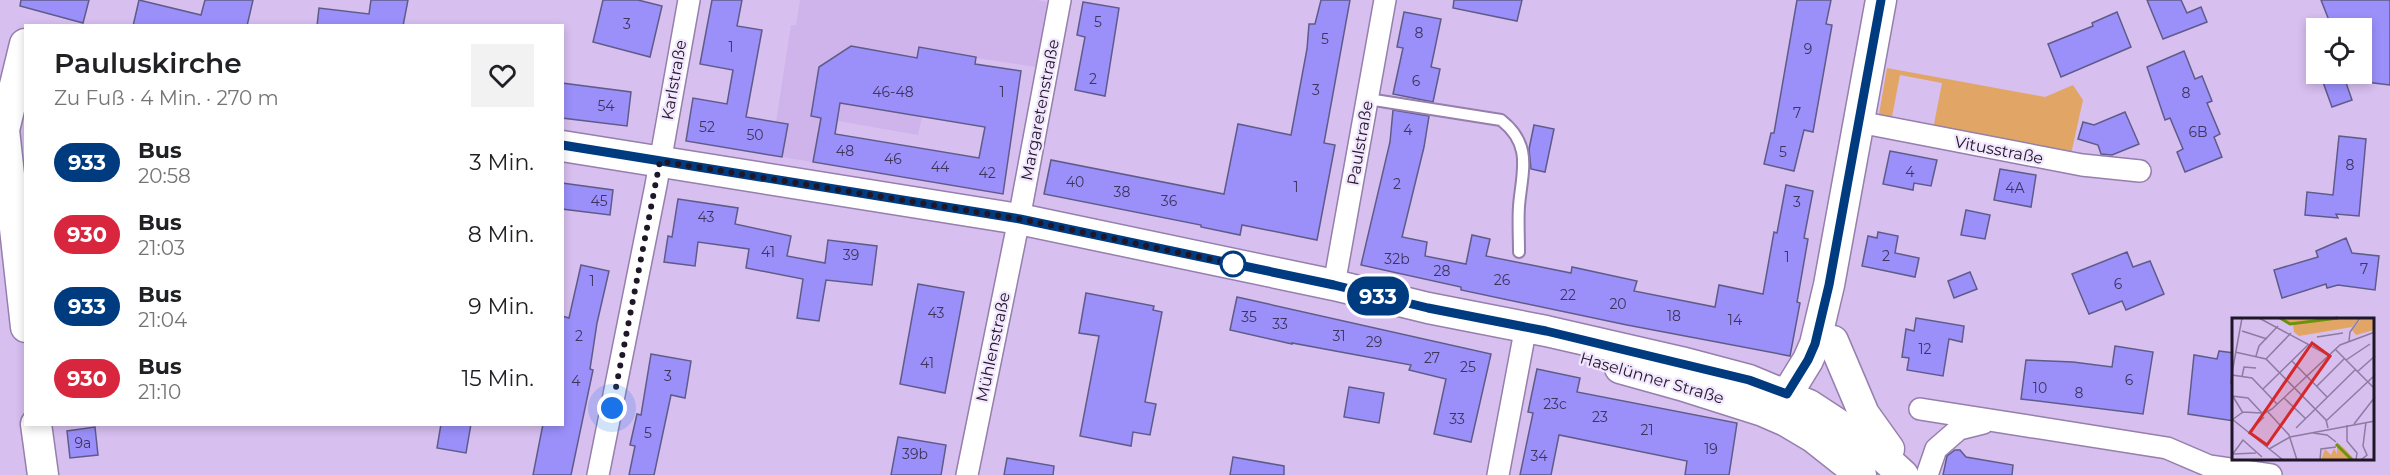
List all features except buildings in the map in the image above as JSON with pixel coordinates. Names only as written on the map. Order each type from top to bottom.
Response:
[{"type":"street","name":"Karlstraße","points":[[598,475],[660,161],[689,0]]},
{"type":"street","name":"Margaretenstraße","points":[[1020,219],[1060,0]]},
{"type":"street","name":"Paulstraße","points":[[1334,285],[1385,0]]},
{"type":"street","points":[[1794,406],[1815,344],[1829,285],[1881,0]]},
{"type":"street","points":[[17,42],[4,130],[24,309]]},
{"type":"street","name":"Vitusstraße","points":[[1859,122],[2082,165],[2140,171]]},
{"type":"street","name":"Haselünner Straße","points":[[564,146],[1020,219],[1334,285],[1428,308],[1546,331],[1671,360],[1749,380],[1870,445],[1903,475]]},
{"type":"street","name":"Mühlenstraße","points":[[967,475],[1020,219]]},
{"type":"street","points":[[1794,406],[1830,371],[1833,341],[1829,285]]},
{"type":"street","name":"Haselünner Straße","points":[[1428,308],[1523,342],[1681,385],[1763,411],[1794,406]]},
{"type":"street","points":[[1833,341],[1864,414],[1909,475]]},
{"type":"street","points":[[1498,475],[1523,342]]},
{"type":"street","name":"Haselünner Straße","points":[[1794,406],[1814,437],[1862,475]]},
{"type":"street","points":[[1920,409],[2167,448],[2209,466],[2271,475]]},
{"type":"street","points":[[1927,475],[1936,449],[1959,429],[1993,420]]},
{"type":"street","points":[[36,426],[43,475]]},
{"type":"lane","points":[[1368,99],[1501,120],[1512,129],[1524,153],[1519,204],[1519,252]]},
{"type":"shaded area","points":[[800,0],[1037,0],[1047,2],[1036,67],[976,58],[965,124],[922,117],[918,135],[821,118],[813,162],[782,157],[788,124],[776,122],[791,25],[796,25]]},
{"type":"shaded area","points":[[1887,68],[2045,97],[2073,85],[2083,100],[2071,154],[1933,129],[1942,83],[1900,75],[1891,122],[1878,120]]},
{"type":"bus line","name":"933","points":[[564,145],[1020,219],[1334,285],[1428,308],[1546,331],[1681,362],[1749,380],[1787,394],[1815,344],[1829,285],[1881,0]]},
{"type":"route","points":[[612,408],[660,161],[1020,219],[1233,264]]}]
